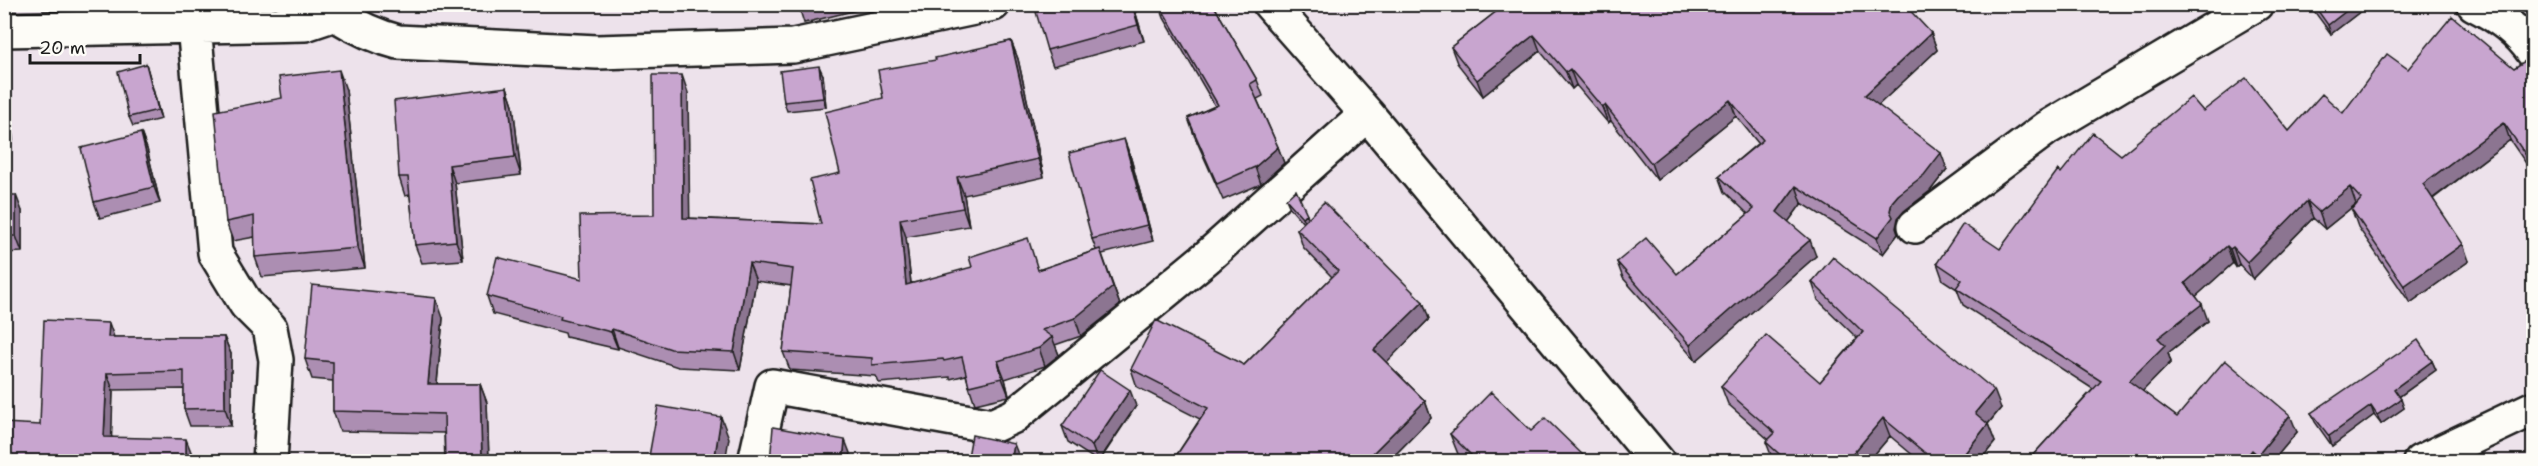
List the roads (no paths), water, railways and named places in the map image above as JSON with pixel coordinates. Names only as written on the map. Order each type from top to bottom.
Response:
[{"type":"street","points":[[4,30],[192,15],[305,24],[335,14],[376,37],[398,42],[597,52],[793,46],[993,4]]},
{"type":"street","points":[[1270,4],[1367,114],[1646,457]]},
{"type":"street","points":[[1915,226],[2047,128],[2256,4]]},
{"type":"street","points":[[2474,4],[2495,14],[2524,38],[2534,52]]},
{"type":"street","points":[[192,15],[215,253],[246,304],[270,328],[276,360],[270,462]]},
{"type":"street","points":[[755,462],[772,386],[992,426],[1014,416],[1206,258],[1367,114]]},
{"type":"street","points":[[2420,462],[2534,408]]}]
